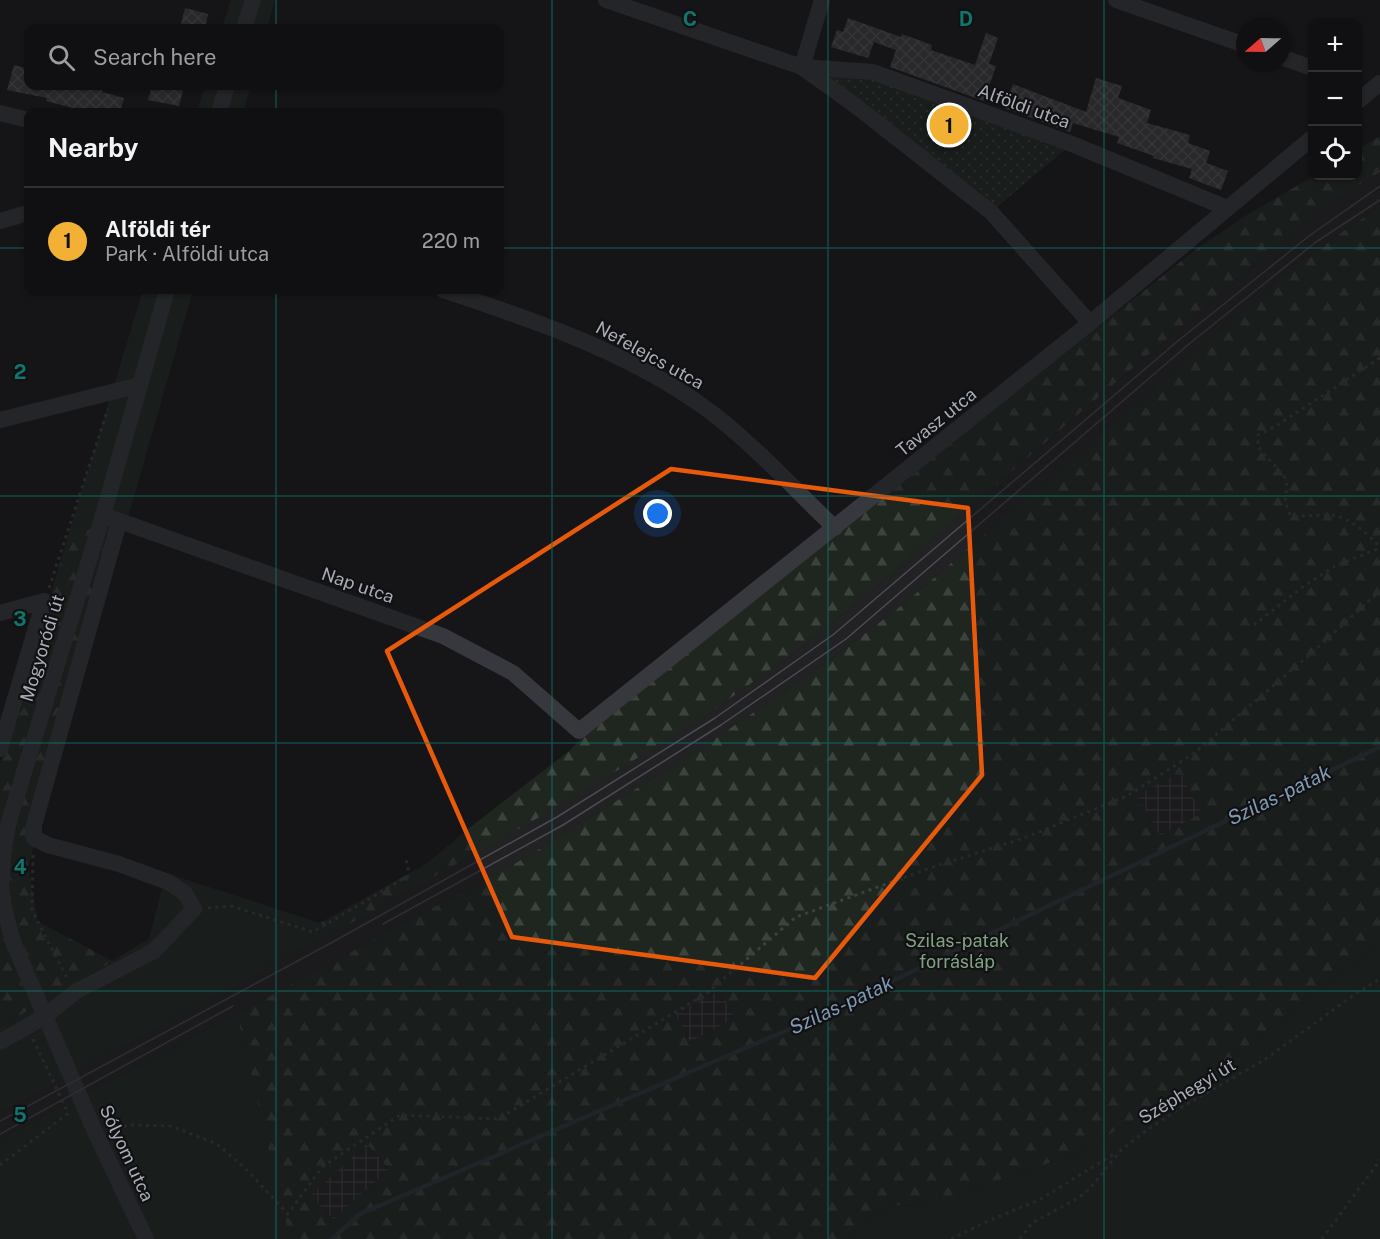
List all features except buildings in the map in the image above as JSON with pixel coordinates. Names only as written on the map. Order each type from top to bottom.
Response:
[{"type":"street","points":[[245,24],[253,0]]},
{"type":"street","name":"Alföldi utca","points":[[606,0],[802,68],[873,72],[1072,144],[1227,208]]},
{"type":"street","points":[[802,68],[822,0]]},
{"type":"street","points":[[1116,0],[1236,42]]},
{"type":"street","points":[[1290,60],[1308,67]]},
{"type":"street","name":"Alföldi utca","points":[[802,68],[856,106],[991,212],[1090,323]]},
{"type":"street","points":[[220,108],[226,90]]},
{"type":"street","points":[[0,113],[24,119]]},
{"type":"street","name":"Tavasz utca","points":[[579,731],[1090,323],[1308,141]]},
{"type":"street","points":[[0,221],[24,214]]},
{"type":"street","name":"Mogyoródi út","points":[[73,1083],[13,942],[4,907],[1,870],[9,821],[103,515],[166,294]]},
{"type":"street","name":"Nefelejcs utca","points":[[455,294],[573,335],[666,382],[730,428],[835,528]]},
{"type":"street","points":[[0,420],[140,385]]},
{"type":"street","name":"Nap utca","points":[[103,515],[442,636],[513,673],[579,731]]},
{"type":"street","points":[[0,1042],[44,1017],[75,992],[154,951],[194,909],[185,893],[168,882],[119,864],[48,845],[34,838],[34,825],[119,522]]},
{"type":"street","points":[[0,613],[44,601]]},
{"type":"street","points":[[0,749],[44,601]]},
{"type":"street","name":"Sólyom utca","points":[[73,1083],[146,1239]]},
{"type":"path","points":[[1254,626],[1304,586],[1335,566],[1380,547],[1356,524],[1330,515],[1307,518],[1290,515],[1285,501],[1287,486],[1284,476],[1258,447],[1258,435],[1276,426],[1380,358]]},
{"type":"path","points":[[44,601],[114,391]]},
{"type":"path","points":[[96,1134],[130,1125],[171,1126],[217,1144],[246,1169],[288,1214],[322,1167],[400,1115],[498,1119],[707,993],[796,917],[930,868],[1024,838],[1126,796],[1193,754],[1306,658],[1380,591]]},
{"type":"path","points":[[34,838],[32,909],[75,992]]},
{"type":"path","points":[[194,909],[231,906],[313,932],[408,876],[408,864],[405,859]]},
{"type":"path","name":"Széphegyi út","points":[[1020,1239],[1032,1223],[1080,1197],[1121,1150],[1182,1107],[1264,1060],[1358,992],[1380,979]]},
{"type":"path","points":[[28,1027],[68,1113]]},
{"type":"path","points":[[0,1166],[82,1103]]},
{"type":"path","points":[[951,1239],[1041,1199],[1121,1150]]},
{"type":"path","points":[[1322,1239],[1380,1160]]},
{"type":"highlighted area","points":[[671,469],[968,508],[982,775],[815,978],[512,937],[387,651]]},
{"type":"shaded area","points":[[1380,172],[1380,207],[1349,227],[1281,278],[905,603],[833,658],[694,753],[523,859],[0,1139],[0,1111],[337,931],[704,717],[851,608],[1270,251],[1336,199]]},
{"type":"shaded area","points":[[1180,772],[1202,813],[1160,836],[1137,795]]},
{"type":"shaded area","points":[[720,990],[735,1018],[690,1042],[675,1014]]},
{"type":"shaded area","points":[[366,1143],[389,1169],[334,1220],[310,1195]]},
{"type":"green space","points":[[231,0],[275,0],[268,24],[223,24]]},
{"type":"green space","points":[[802,67],[873,72],[1072,144],[991,212]]},
{"type":"green space","points":[[204,90],[250,90],[244,108],[198,108]]},
{"type":"green space","points":[[1380,136],[1380,172],[1336,199],[1270,251],[851,608],[789,656],[704,717],[561,805],[337,931],[320,923],[426,864],[569,751],[590,730],[1194,251],[1245,216],[1308,179],[1362,180],[1362,147]]},
{"type":"green space","name":"Szilas-patak forrásláp","points":[[1380,207],[1380,943],[1217,1069],[1079,1153],[922,1206],[892,1205],[856,1227],[853,1239],[284,1239],[289,1235],[237,1014],[523,859],[694,753],[833,658],[905,603],[1281,278],[1349,227]],"holes":[[[1180,772],[1202,813],[1160,836],[1137,795]],[[720,990],[735,1018],[690,1042],[675,1014]],[[367,1144],[389,1169],[333,1220],[311,1195]]]},
{"type":"green space","points":[[142,294],[192,294],[121,542],[72,523]]},
{"type":"green space","points":[[72,523],[121,542],[28,867],[38,922],[113,961],[0,1027],[0,763]]},
{"type":"green space","points":[[166,873],[320,923],[337,931],[0,1112],[0,1027],[149,939]]},
{"type":"green space","points":[[1380,943],[1380,1239],[853,1239],[856,1227],[892,1205],[922,1206],[1079,1153],[1217,1069]]},
{"type":"green space","points":[[237,1014],[290,1236],[284,1239],[0,1239],[0,1139]]},
{"type":"waterway","name":"Szilas-patak","points":[[332,1239],[360,1214],[813,1019],[1380,747]]},
{"type":"tram line","points":[[0,1121],[331,943],[557,817],[715,718],[834,634],[1179,340],[1309,236],[1380,186]]},
{"type":"tram line","points":[[383,924],[563,825],[721,725],[846,639],[1189,344],[1316,242],[1380,200]]},
{"type":"tram line","points":[[0,1134],[233,1006]]},
{"type":"place","name":"Alföldi tér","points":[[949,125]]}]
